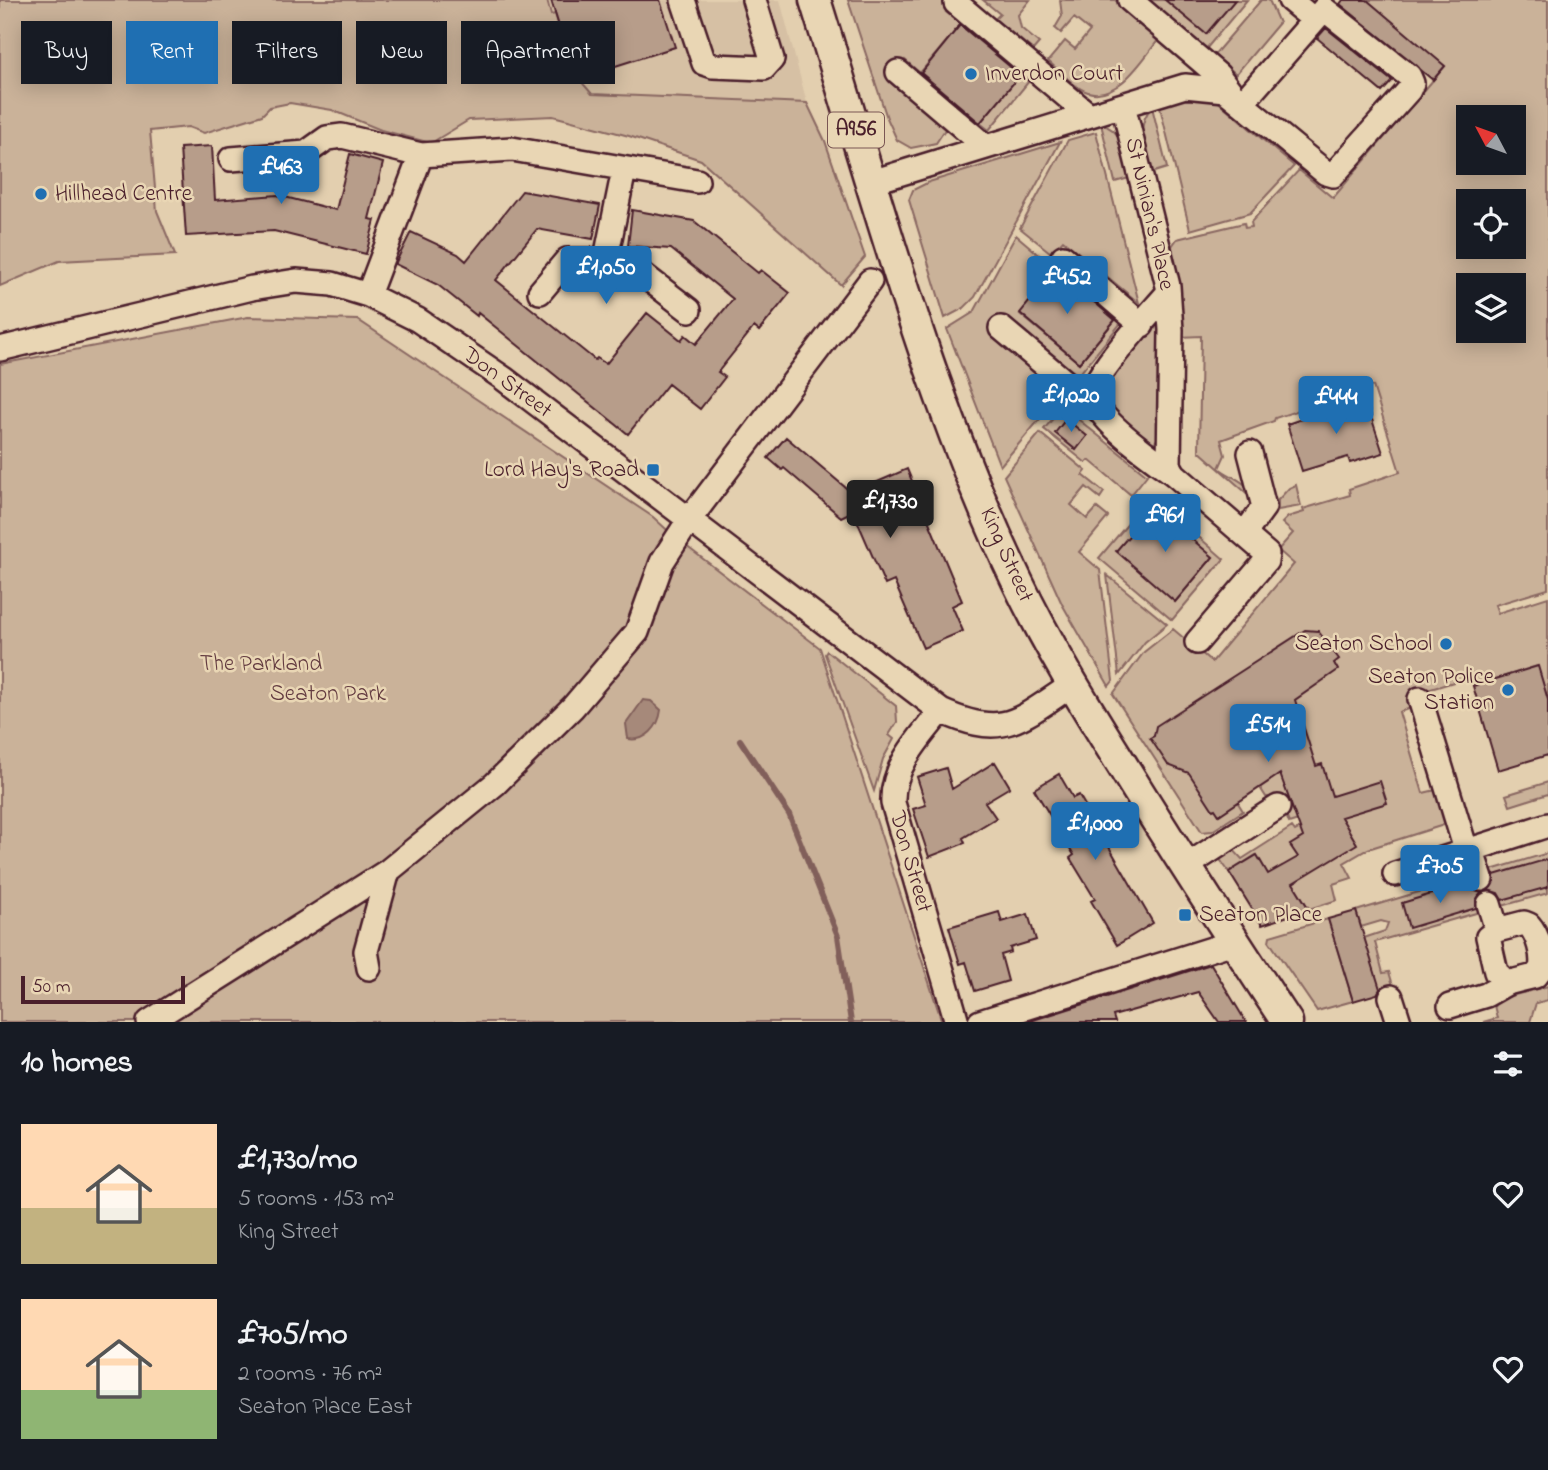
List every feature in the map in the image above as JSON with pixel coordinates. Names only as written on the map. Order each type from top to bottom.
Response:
[{"type":"main road","name":"King Street","points":[[815,0],[928,358],[970,473],[1015,577],[1072,685],[1185,867],[1287,1022]]},
{"type":"street","points":[[683,0],[704,63],[713,66],[764,68],[772,59],[754,0]]},
{"type":"street","points":[[1130,0],[1218,75],[1238,99]]},
{"type":"street","points":[[1290,0],[1313,19]]},
{"type":"street","points":[[956,3],[1089,115]]},
{"type":"street","points":[[1122,105],[1185,86],[1225,90],[1326,173],[1333,175],[1409,90],[1412,83],[1409,76],[1330,11],[1322,10],[1238,99]]},
{"type":"street","points":[[898,72],[986,148]]},
{"type":"street","name":"St Ninian's Place","points":[[872,182],[1122,105],[1168,293],[1171,330],[1168,460],[1174,474]]},
{"type":"street","points":[[231,159],[306,153],[327,138],[342,136],[421,155],[512,149],[697,181]]},
{"type":"street","points":[[368,295],[421,155]]},
{"type":"street","points":[[606,258],[624,170]]},
{"type":"street","points":[[1063,257],[1142,325]]},
{"type":"street","points":[[540,292],[567,260],[606,258],[628,261],[689,310]]},
{"type":"street","name":"Don Street","points":[[0,349],[252,288],[296,281],[332,284],[368,295],[418,320],[503,378],[940,711],[972,724],[987,727],[1003,725],[1018,719],[1072,685]]},
{"type":"street","points":[[149,1022],[388,870],[495,784],[581,698],[637,632],[662,562],[689,520],[870,281]]},
{"type":"street","points":[[1100,411],[1093,399],[1095,382],[1168,293]]},
{"type":"street","points":[[1001,328],[1265,550],[1266,561],[1197,642]]},
{"type":"street","points":[[1245,533],[1264,507],[1250,453]]},
{"type":"street","points":[[1420,699],[1481,879]]},
{"type":"street","name":"Don Street","points":[[940,711],[905,760],[895,784],[893,803],[957,1022]]},
{"type":"street","points":[[1185,867],[1278,807]]},
{"type":"street","points":[[1395,874],[1548,825]]},
{"type":"street","points":[[369,968],[366,951],[388,870]]},
{"type":"street","points":[[1489,904],[1497,930]]},
{"type":"street","points":[[1450,1006],[1486,995],[1507,983],[1539,973],[1542,958],[1529,925],[1519,924],[1497,930],[1488,937],[1488,947],[1498,977],[1507,983]]},
{"type":"street","points":[[980,1022],[1234,942]]},
{"type":"street","points":[[1391,997],[1399,1022]]},
{"type":"shaded area","points":[[547,0],[780,0],[807,103],[591,94],[583,84],[615,84],[615,21],[557,21],[555,15],[551,15]]},
{"type":"shaded area","points":[[643,700],[651,701],[661,710],[658,722],[646,736],[628,739],[626,724]]},
{"type":"green space","points":[[0,0],[547,0],[551,15],[555,14],[557,21],[461,21],[461,84],[583,84],[592,94],[807,103],[825,141],[865,257],[841,285],[701,160],[629,136],[553,116],[469,120],[431,143],[381,130],[332,110],[290,103],[270,107],[262,115],[204,133],[188,127],[150,131],[157,211],[175,255],[59,261],[0,286]]},
{"type":"green space","points":[[848,0],[956,0],[946,12],[961,24],[920,73],[905,60],[892,77],[946,128],[936,143],[911,148],[897,140],[887,118]]},
{"type":"green space","points":[[983,0],[1030,0],[1018,15],[1021,28],[1039,43],[1033,50],[995,19],[1000,14]]},
{"type":"green space","points":[[1060,0],[1115,0],[1160,38],[1130,76],[1120,84],[1099,93],[1088,92],[1072,83],[1048,61],[1065,41],[1075,49],[1090,31],[1074,18],[1061,33],[1055,28],[1062,16]]},
{"type":"green space","points":[[1148,0],[1247,0],[1206,49]]},
{"type":"green space","points":[[1261,0],[1269,0],[1279,23],[1236,74],[1214,55]]},
{"type":"green space","points":[[1366,0],[1548,0],[1548,589],[1495,605],[1498,613],[1548,597],[1548,700],[1537,666],[1473,686],[1470,677],[1411,695],[1414,707],[1399,712],[1423,793],[1440,789],[1450,823],[1368,849],[1344,863],[1352,878],[1333,884],[1337,900],[1309,909],[1282,866],[1268,874],[1256,855],[1229,872],[1219,858],[1232,848],[1242,859],[1292,827],[1295,831],[1308,824],[1304,818],[1289,823],[1279,797],[1266,797],[1257,783],[1235,798],[1243,811],[1212,831],[1202,832],[1113,694],[1144,652],[1173,629],[1212,662],[1294,564],[1278,550],[1293,533],[1282,523],[1288,517],[1304,512],[1303,509],[1350,495],[1349,489],[1400,472],[1373,386],[1275,418],[1274,421],[1221,440],[1225,455],[1219,468],[1247,487],[1253,498],[1253,506],[1251,497],[1199,451],[1201,336],[1179,337],[1179,298],[1172,246],[1177,239],[1244,223],[1245,228],[1252,227],[1251,222],[1299,170],[1333,198],[1445,66]]},
{"type":"green space","points":[[1021,74],[1029,81],[989,130],[980,123]]},
{"type":"green space","points":[[1192,94],[1215,99],[1294,166],[1250,213],[1190,230],[1159,103]]},
{"type":"green space","points":[[1152,107],[1167,168],[1151,173],[1142,130],[1143,122]]},
{"type":"green space","points":[[1101,124],[1109,127],[1120,138],[1133,177],[1115,182]]},
{"type":"green space","points":[[1096,132],[1139,303],[1063,240],[1051,253],[1020,228],[1068,140]]},
{"type":"green space","points":[[1060,142],[975,297],[964,308],[945,318],[909,200],[913,190],[929,182]]},
{"type":"green space","points":[[1016,235],[1056,269],[1020,314],[1079,363],[1116,319],[1121,323],[1077,377],[1004,317],[990,334],[1062,393],[1000,466],[947,329],[974,312]]},
{"type":"green space","name":"Seaton Park","points":[[248,317],[358,320],[653,517],[677,539],[820,648],[942,1022],[0,1022],[0,364]]},
{"type":"green space","points":[[1157,326],[1160,335],[1157,439],[1154,443],[1114,413],[1104,401],[1103,385],[1151,327]]},
{"type":"green space","points":[[1063,407],[1147,475],[1131,495],[1089,460],[1086,463],[1044,429]]},
{"type":"green space","points":[[1040,433],[1086,471],[1083,475],[1104,492],[1100,498],[1086,487],[1071,505],[1087,519],[1097,508],[1108,517],[1079,552],[1100,570],[1113,681],[1109,686],[1062,604],[1004,476]]},
{"type":"green space","points":[[1296,485],[1301,506],[1278,510],[1278,500],[1289,488]]},
{"type":"green space","points":[[1147,501],[1154,507],[1176,601],[1213,557],[1189,537],[1193,532],[1224,559],[1172,620],[1099,558]]},
{"type":"green space","points":[[1107,575],[1167,624],[1145,642],[1119,675]]},
{"type":"green space","points":[[827,651],[896,706],[897,722],[889,735],[894,739],[883,759],[874,791],[825,654]]},
{"type":"green space","points":[[1548,782],[1548,794],[1510,806],[1506,795]]},
{"type":"green space","points":[[1548,853],[1548,893],[1502,906],[1491,870]]},
{"type":"green space","points":[[1472,876],[1483,911],[1375,942],[1383,973],[1389,972],[1395,992],[1381,995],[1364,938],[1385,931],[1388,923],[1381,921],[1361,927],[1356,911]]},
{"type":"green space","points":[[1328,919],[1353,1001],[1317,1011],[1269,941],[1270,936]]},
{"type":"green space","points":[[1548,986],[1548,1000],[1536,1003],[1530,1022],[1483,1022],[1497,1018],[1493,1001]]},
{"type":"building","points":[[551,0],[660,0],[675,47],[615,66],[615,21],[557,21]]},
{"type":"building","points":[[1165,0],[1235,0],[1206,34]]},
{"type":"building","points":[[1343,0],[1367,0],[1445,66],[1433,80],[1340,4]]},
{"type":"building","name":"Inverdon Court","points":[[960,25],[1020,75],[980,123],[921,73]]},
{"type":"building","points":[[1326,28],[1392,81],[1382,92],[1317,38]]},
{"type":"building","points":[[212,146],[215,200],[277,195],[336,210],[350,154],[383,163],[369,219],[375,220],[366,254],[274,231],[186,236],[180,148]]},
{"type":"building","points":[[522,191],[600,205],[593,239],[537,229],[496,280],[595,360],[597,358],[606,364],[647,313],[681,340],[685,335],[696,344],[733,299],[671,249],[628,246],[632,210],[694,221],[758,273],[761,270],[790,293],[759,331],[754,327],[718,372],[725,377],[700,409],[668,384],[628,434],[478,313],[477,316],[438,285],[395,264],[411,232],[458,254],[466,261]]},
{"type":"building","points":[[1056,269],[1115,320],[1079,363],[1020,313]]},
{"type":"building","points":[[1365,398],[1383,453],[1350,463],[1348,457],[1302,471],[1287,424]]},
{"type":"building","points":[[1066,419],[1087,436],[1076,450],[1055,433]]},
{"type":"building","points":[[786,437],[852,493],[907,469],[962,601],[952,606],[963,631],[923,648],[894,581],[885,585],[853,511],[841,517],[784,468],[782,470],[768,458]]},
{"type":"building","points":[[1154,507],[1213,557],[1175,602],[1116,551]]},
{"type":"building","points":[[1305,630],[1318,631],[1339,659],[1334,663],[1338,670],[1295,700],[1316,766],[1322,764],[1332,796],[1380,781],[1387,803],[1341,817],[1357,844],[1293,883],[1309,909],[1262,925],[1229,872],[1257,855],[1268,874],[1298,857],[1290,845],[1303,837],[1280,774],[1219,815],[1189,773],[1168,765],[1150,738],[1154,736],[1156,726]]},
{"type":"building","points":[[1538,666],[1548,700],[1548,755],[1498,770],[1473,686]]},
{"type":"building","points":[[995,762],[1010,787],[985,802],[996,818],[963,838],[965,843],[929,857],[913,809],[926,805],[917,777],[946,768],[952,789]]},
{"type":"building","points":[[1059,774],[1073,798],[1079,795],[1153,923],[1117,945],[1091,901],[1095,899],[1070,858],[1074,855],[1034,789]]},
{"type":"building","points":[[1548,859],[1548,887],[1502,900],[1498,893],[1488,890],[1494,882],[1494,875]]},
{"type":"building","points":[[1468,883],[1472,890],[1482,893],[1476,900],[1476,908],[1409,928],[1402,903]]},
{"type":"building","points":[[1356,911],[1380,989],[1377,994],[1353,1001],[1328,919]]},
{"type":"building","points":[[999,912],[1002,922],[1028,914],[1036,940],[1010,948],[1011,952],[1001,955],[1008,981],[975,991],[966,962],[960,964],[949,927]]},
{"type":"building","points":[[1211,964],[1246,1022],[1219,1022],[1198,992],[1113,1016],[1115,1022],[1027,1022]]},
{"type":"waterway","points":[[740,740],[789,814],[838,936],[851,1022]]},
{"type":"place","name":"Inverdon Court","points":[[971,74]]},
{"type":"place","name":"Hillhead Centre","points":[[41,194]]},
{"type":"place","name":"Lord Hay's Road","points":[[653,470]]},
{"type":"place","name":"Seaton School","points":[[1446,644]]},
{"type":"place","name":"Seaton Police Station","points":[[1508,690]]},
{"type":"place","name":"Seaton Place","points":[[1185,915]]},
{"type":"park label","name":"The Parkland","points":[[261,664]]}]
